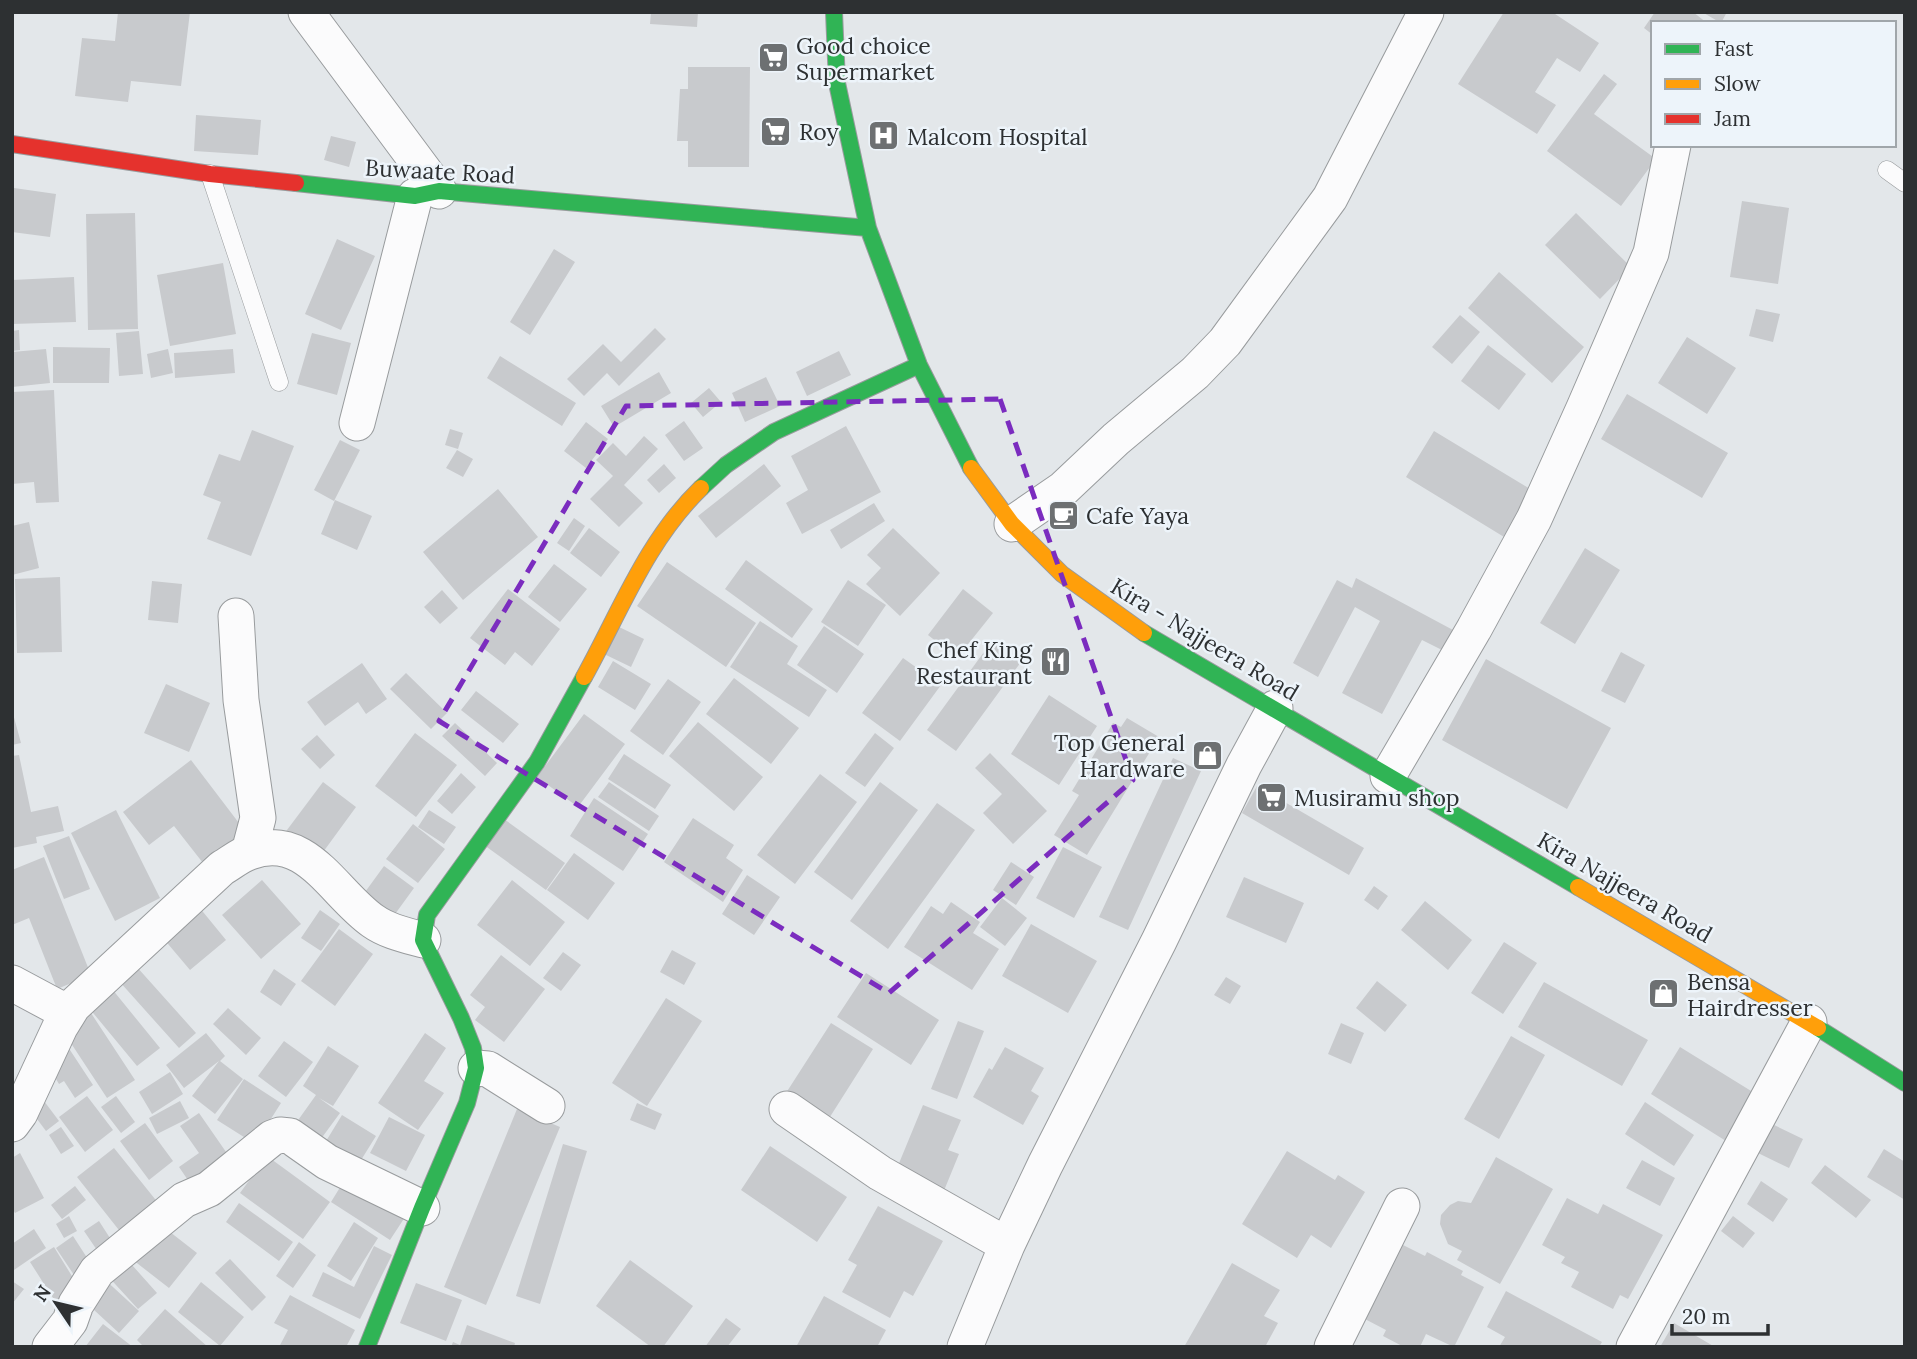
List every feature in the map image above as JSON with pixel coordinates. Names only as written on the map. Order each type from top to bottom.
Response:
[{"type":"street","points":[[306,12],[427,194],[358,423]]},
{"type":"street","name":"Kira - Najjeera Road","points":[[834,12],[837,83],[868,228],[919,365],[968,463],[1012,524],[1062,574],[1130,625],[1319,736]]},
{"type":"street","points":[[1012,524],[1063,489],[1116,439],[1195,373],[1225,342],[1331,198],[1426,12]]},
{"type":"street","name":"Buwaate Road","points":[[12,144],[210,174],[427,194],[868,228]]},
{"type":"street","points":[[1388,776],[1475,629],[1527,531],[1584,408],[1651,253],[1673,147]]},
{"type":"street","points":[[367,1347],[467,1103],[476,1068],[473,1048],[461,1018],[423,940],[427,915],[537,762],[640,569],[665,530],[690,499],[726,465],[774,432],[919,365]]},
{"type":"street","points":[[236,616],[241,700],[258,818],[249,852]]},
{"type":"street","points":[[964,1347],[1007,1245],[1244,765],[1275,708]]},
{"type":"street","name":"Kira Najjeera Road","points":[[1319,736],[1809,1022],[1903,1080]]},
{"type":"street","points":[[12,1124],[20,1113],[68,1013],[87,992],[222,869],[249,852],[269,847],[286,847],[316,867],[372,920],[394,932],[423,940]]},
{"type":"street","points":[[12,983],[68,1013]]},
{"type":"street","points":[[1634,1347],[1809,1022]]},
{"type":"street","points":[[476,1068],[488,1069],[547,1106]]},
{"type":"street","points":[[787,1109],[880,1173],[1007,1245]]},
{"type":"street","points":[[50,1347],[70,1321],[76,1304],[97,1271],[184,1200],[209,1189],[272,1138],[280,1135],[290,1136],[327,1162],[422,1208]]},
{"type":"street","points":[[1332,1347],[1402,1206]]},
{"type":"lane","points":[[1887,170],[1905,183]]},
{"type":"lane","points":[[210,174],[279,382]]},
{"type":"highlighted area","points":[[1000,399],[1133,780],[889,993],[439,721],[626,406]]},
{"type":"building","points":[[118,12],[190,12],[181,86],[131,81],[128,102],[75,96],[82,38],[115,41]]},
{"type":"building","points":[[651,12],[698,12],[697,27],[650,24]]},
{"type":"building","points":[[1504,12],[1552,12],[1599,43],[1580,72],[1557,58],[1535,92],[1556,105],[1537,134],[1458,84]]},
{"type":"building","points":[[1655,12],[1693,12],[1704,21],[1651,21],[1651,33],[1644,28]]},
{"type":"building","points":[[1702,12],[1727,12],[1722,21]]},
{"type":"building","points":[[688,67],[750,67],[749,167],[688,167],[688,141],[677,141],[680,89],[688,89]]},
{"type":"building","points":[[1604,74],[1617,84],[1594,114],[1656,159],[1621,206],[1547,151]]},
{"type":"building","points":[[196,115],[261,120],[258,155],[194,151]]},
{"type":"building","points":[[331,136],[356,142],[349,167],[324,160]]},
{"type":"building","points":[[14,188],[56,194],[50,237],[12,232]]},
{"type":"building","points":[[1742,201],[1789,208],[1778,284],[1730,277]]},
{"type":"building","points":[[135,213],[138,329],[88,330],[86,214]]},
{"type":"building","points":[[1576,213],[1631,267],[1600,299],[1545,245]]},
{"type":"building","points":[[337,239],[375,256],[341,330],[305,314]]},
{"type":"building","points":[[554,249],[575,262],[530,335],[510,322]]},
{"type":"building","points":[[223,263],[236,334],[170,346],[157,275]]},
{"type":"building","points":[[1499,272],[1584,347],[1552,383],[1468,308]]},
{"type":"building","points":[[74,277],[76,322],[12,324],[12,280]]},
{"type":"building","points":[[1756,309],[1780,314],[1773,342],[1749,336]]},
{"type":"building","points":[[1460,315],[1480,332],[1452,364],[1432,347]]},
{"type":"building","points":[[655,328],[666,339],[619,386],[607,373],[584,396],[567,379],[603,344],[621,362]]},
{"type":"building","points":[[19,330],[20,350],[12,351],[12,331]]},
{"type":"building","points":[[139,331],[143,374],[119,376],[116,333]]},
{"type":"building","points":[[312,333],[351,343],[337,395],[297,384]]},
{"type":"building","points":[[1687,337],[1736,368],[1707,414],[1658,383]]},
{"type":"building","points":[[1488,345],[1526,374],[1499,410],[1461,381]]},
{"type":"building","points":[[53,347],[110,348],[109,383],[53,383]]},
{"type":"building","points":[[46,349],[50,383],[12,387],[12,352]]},
{"type":"building","points":[[168,349],[173,373],[151,378],[147,354]]},
{"type":"building","points":[[233,349],[235,373],[175,378],[174,353]]},
{"type":"building","points":[[839,351],[851,375],[807,396],[796,372]]},
{"type":"building","points":[[500,356],[576,403],[562,426],[487,378]]},
{"type":"building","points":[[659,372],[671,393],[614,427],[601,406]]},
{"type":"building","points":[[766,377],[780,406],[745,422],[732,393]]},
{"type":"building","points":[[709,388],[721,402],[703,417],[691,403]]},
{"type":"building","points":[[54,390],[59,502],[36,503],[34,482],[12,484],[12,392]]},
{"type":"building","points":[[1627,394],[1728,453],[1702,498],[1601,439]]},
{"type":"building","points":[[684,421],[703,448],[684,461],[665,435]]},
{"type":"building","points":[[586,422],[608,439],[586,468],[564,451]]},
{"type":"building","points":[[846,426],[881,492],[802,534],[786,503],[808,490],[791,456]]},
{"type":"building","points":[[450,429],[463,433],[458,449],[445,445]]},
{"type":"building","points":[[252,430],[294,446],[251,556],[207,539],[221,502],[203,495],[219,454],[240,461]]},
{"type":"building","points":[[1434,431],[1537,493],[1509,540],[1406,477]]},
{"type":"building","points":[[644,436],[658,449],[624,485],[643,503],[619,527],[590,499],[613,476],[596,460],[613,443],[626,456]]},
{"type":"building","points":[[340,440],[360,450],[334,501],[314,490]]},
{"type":"building","points":[[457,450],[473,459],[463,477],[446,468]]},
{"type":"building","points":[[664,464],[676,478],[659,493],[647,480]]},
{"type":"building","points":[[764,464],[781,486],[716,538],[698,516]]},
{"type":"building","points":[[498,489],[538,537],[463,600],[423,552]]},
{"type":"building","points":[[335,500],[372,516],[357,550],[321,534]]},
{"type":"building","points":[[874,503],[885,521],[841,549],[830,530]]},
{"type":"building","points":[[574,518],[585,526],[569,551],[557,543]]},
{"type":"building","points":[[29,522],[39,568],[12,575],[12,526]]},
{"type":"building","points":[[589,528],[620,552],[601,577],[570,553]]},
{"type":"building","points":[[893,528],[940,573],[900,616],[866,584],[881,568],[867,555]]},
{"type":"building","points":[[1585,548],[1620,570],[1575,644],[1540,623]]},
{"type":"building","points":[[746,560],[813,609],[792,638],[725,589]]},
{"type":"building","points":[[667,562],[756,623],[726,667],[637,606]]},
{"type":"building","points":[[554,564],[587,589],[560,622],[528,597]]},
{"type":"building","points":[[60,577],[62,652],[17,653],[15,579]]},
{"type":"building","points":[[1356,578],[1453,630],[1442,650],[1422,640],[1382,714],[1342,693],[1380,621],[1355,607],[1318,677],[1293,663],[1337,580],[1352,588]]},
{"type":"building","points":[[848,580],[886,605],[858,646],[821,622]]},
{"type":"building","points":[[152,581],[182,584],[178,623],[148,620]]},
{"type":"building","points":[[508,589],[560,629],[532,666],[515,652],[505,665],[470,638]]},
{"type":"building","points":[[963,589],[993,613],[957,658],[928,635]]},
{"type":"building","points":[[442,590],[458,608],[440,624],[424,607]]},
{"type":"building","points":[[760,621],[798,646],[787,664],[827,690],[809,717],[730,667]]},
{"type":"building","points":[[617,626],[644,639],[631,667],[604,654]]},
{"type":"building","points":[[824,626],[864,654],[837,693],[797,665]]},
{"type":"building","points":[[992,641],[1021,662],[956,751],[927,730]]},
{"type":"building","points":[[1621,652],[1645,665],[1625,703],[1601,691]]},
{"type":"building","points":[[903,658],[941,685],[900,741],[862,713]]},
{"type":"building","points":[[1486,659],[1611,728],[1567,809],[1442,740]]},
{"type":"building","points":[[613,661],[651,684],[635,710],[598,687]]},
{"type":"building","points":[[362,663],[387,699],[366,714],[358,702],[325,726],[307,702]]},
{"type":"building","points":[[406,673],[447,713],[431,729],[390,689]]},
{"type":"building","points":[[734,678],[799,728],[771,764],[706,714]]},
{"type":"building","points":[[668,679],[701,702],[663,755],[630,731]]},
{"type":"building","points":[[166,684],[210,703],[189,752],[144,733]]},
{"type":"building","points":[[476,691],[519,724],[503,743],[461,710]]},
{"type":"building","points":[[1049,695],[1097,726],[1059,785],[1011,754]]},
{"type":"building","points":[[12,710],[21,743],[12,745]]},
{"type":"building","points":[[584,714],[625,744],[578,807],[537,777]]},
{"type":"building","points":[[1127,718],[1159,737],[1087,855],[1054,835],[1079,795],[1072,791],[1113,723],[1121,727]]},
{"type":"building","points":[[698,722],[763,777],[734,811],[669,756]]},
{"type":"building","points":[[455,723],[497,763],[485,776],[442,736]]},
{"type":"building","points":[[415,733],[457,765],[416,817],[375,786]]},
{"type":"building","points":[[875,733],[894,748],[865,787],[845,773]]},
{"type":"building","points":[[317,735],[335,755],[320,769],[301,749]]},
{"type":"building","points":[[990,753],[1047,811],[1013,844],[983,813],[1002,794],[975,768]]},
{"type":"building","points":[[624,754],[671,785],[655,809],[608,779]]},
{"type":"building","points":[[19,755],[31,812],[58,806],[64,831],[36,837],[37,843],[12,848],[12,756]]},
{"type":"building","points":[[1173,758],[1201,771],[1128,930],[1099,917]]},
{"type":"building","points":[[191,760],[245,831],[203,863],[174,826],[149,845],[123,812]]},
{"type":"building","points":[[461,773],[476,787],[452,814],[437,801]]},
{"type":"building","points":[[820,774],[857,802],[795,884],[757,855]]},
{"type":"building","points":[[323,782],[356,807],[318,859],[284,834]]},
{"type":"building","points":[[609,782],[659,816],[649,831],[598,797]]},
{"type":"building","points":[[880,782],[918,810],[852,900],[814,872]]},
{"type":"building","points":[[1257,786],[1364,848],[1349,875],[1242,813]]},
{"type":"building","points":[[594,798],[648,834],[623,871],[570,836]]},
{"type":"building","points":[[937,803],[975,830],[888,949],[850,921]]},
{"type":"building","points":[[116,810],[160,898],[115,921],[71,833]]},
{"type":"building","points":[[429,810],[456,827],[444,844],[418,827]]},
{"type":"building","points":[[693,818],[734,845],[726,858],[743,870],[723,902],[664,862]]},
{"type":"building","points":[[504,819],[565,863],[546,890],[484,845]]},
{"type":"building","points":[[413,824],[445,849],[418,883],[386,859]]},
{"type":"building","points":[[69,836],[90,889],[64,899],[43,846]]},
{"type":"building","points":[[1063,847],[1102,867],[1074,918],[1036,898]]},
{"type":"building","points":[[574,853],[615,883],[588,920],[547,890]]},
{"type":"building","points":[[44,857],[91,975],[57,989],[29,918],[12,925],[12,870]]},
{"type":"building","points":[[1011,862],[1034,877],[1016,905],[993,890]]},
{"type":"building","points":[[384,866],[414,888],[390,921],[360,899]]},
{"type":"building","points":[[747,875],[780,897],[754,935],[722,914]]},
{"type":"building","points":[[1244,877],[1304,903],[1286,943],[1226,917]]},
{"type":"building","points":[[262,880],[301,924],[261,959],[222,915]]},
{"type":"building","points":[[512,880],[565,922],[530,966],[477,925]]},
{"type":"building","points":[[1374,886],[1388,896],[1378,910],[1364,900]]},
{"type":"building","points":[[1002,898],[1027,918],[1005,946],[980,927]]},
{"type":"building","points":[[1425,901],[1472,940],[1448,970],[1401,930]]},
{"type":"building","points":[[951,902],[980,922],[973,933],[999,949],[972,990],[904,947],[931,906],[943,914]]},
{"type":"building","points":[[199,907],[226,940],[190,970],[163,938]]},
{"type":"building","points":[[320,910],[340,924],[321,951],[301,938]]},
{"type":"building","points":[[1031,924],[1097,961],[1068,1013],[1002,976]]},
{"type":"building","points":[[339,929],[373,954],[335,1006],[301,981]]},
{"type":"building","points":[[1504,942],[1537,963],[1503,1014],[1471,993]]},
{"type":"building","points":[[672,950],[696,963],[684,985],[660,972]]},
{"type":"building","points":[[563,952],[581,965],[561,991],[543,978]]},
{"type":"building","points":[[501,955],[545,989],[504,1042],[475,1020],[485,1007],[470,995]]},
{"type":"building","points":[[136,966],[196,1033],[179,1048],[119,981]]},
{"type":"building","points":[[274,969],[296,984],[281,1006],[260,992]]},
{"type":"building","points":[[866,973],[939,1020],[911,1065],[837,1017]]},
{"type":"building","points":[[1226,977],[1241,986],[1230,1004],[1214,995]]},
{"type":"building","points":[[1377,981],[1407,1005],[1385,1032],[1356,1008]]},
{"type":"building","points":[[1544,982],[1648,1040],[1622,1086],[1518,1027]]},
{"type":"building","points":[[112,989],[160,1048],[137,1066],[89,1008]]},
{"type":"building","points":[[666,998],[702,1021],[647,1106],[612,1083]]},
{"type":"building","points":[[228,1008],[261,1038],[246,1055],[213,1024]]},
{"type":"building","points":[[89,1010],[135,1080],[107,1098],[61,1028]]},
{"type":"building","points":[[958,1021],[984,1031],[957,1099],[931,1089]]},
{"type":"building","points":[[831,1023],[873,1049],[828,1120],[786,1093]]},
{"type":"building","points":[[1341,1023],[1364,1033],[1351,1064],[1328,1054]]},
{"type":"building","points":[[206,1033],[225,1056],[220,1061],[243,1079],[215,1114],[192,1096],[219,1061],[184,1088],[166,1065]]},
{"type":"building","points":[[425,1033],[446,1048],[424,1081],[444,1093],[418,1130],[378,1103]]},
{"type":"building","points":[[1511,1036],[1545,1055],[1499,1139],[1464,1119]]},
{"type":"building","points":[[284,1041],[313,1062],[286,1097],[258,1076]]},
{"type":"building","points":[[328,1046],[359,1066],[333,1106],[319,1098],[340,1113],[315,1147],[291,1130],[316,1095],[303,1086]]},
{"type":"building","points":[[68,1047],[93,1085],[75,1098],[64,1081],[59,1084],[50,1069]]},
{"type":"building","points":[[1005,1047],[1044,1068],[1031,1091],[1039,1096],[1023,1125],[973,1097],[989,1068],[992,1070]]},
{"type":"building","points":[[1680,1047],[1756,1094],[1726,1141],[1651,1094]]},
{"type":"building","points":[[170,1072],[183,1094],[152,1114],[139,1092]]},
{"type":"building","points":[[244,1079],[281,1103],[255,1144],[217,1120]]},
{"type":"building","points":[[87,1096],[113,1130],[85,1152],[59,1117]]},
{"type":"building","points":[[116,1096],[135,1122],[121,1133],[101,1107]]},
{"type":"building","points":[[44,1101],[59,1121],[46,1131],[31,1111]]},
{"type":"building","points":[[180,1101],[189,1118],[157,1134],[149,1118]]},
{"type":"building","points":[[1645,1102],[1694,1135],[1674,1166],[1625,1134]]},
{"type":"building","points":[[637,1103],[662,1114],[655,1130],[630,1120]]},
{"type":"building","points":[[923,1105],[961,1120],[948,1150],[959,1154],[943,1193],[895,1173]]},
{"type":"building","points":[[517,1109],[560,1127],[486,1305],[444,1287]]},
{"type":"building","points":[[199,1113],[233,1162],[194,1189],[179,1167],[199,1153],[180,1126]]},
{"type":"building","points":[[342,1115],[376,1136],[353,1173],[320,1151]]},
{"type":"building","points":[[389,1117],[425,1135],[406,1171],[370,1153]]},
{"type":"building","points":[[145,1123],[173,1161],[149,1180],[120,1141]]},
{"type":"building","points":[[1772,1124],[1803,1139],[1789,1168],[1758,1153]]},
{"type":"building","points":[[61,1127],[74,1146],[61,1154],[49,1135]]},
{"type":"building","points":[[563,1144],[587,1151],[540,1304],[516,1296]]},
{"type":"building","points":[[770,1146],[847,1197],[817,1242],[741,1190]]},
{"type":"building","points":[[114,1148],[163,1209],[126,1239],[77,1177]]},
{"type":"building","points":[[1884,1149],[1905,1162],[1905,1200],[1867,1177]]},
{"type":"building","points":[[1287,1151],[1335,1180],[1338,1175],[1365,1192],[1331,1248],[1311,1235],[1297,1258],[1242,1224]]},
{"type":"building","points":[[20,1153],[44,1198],[15,1213],[12,1208],[12,1158]]},
{"type":"building","points":[[267,1156],[330,1202],[303,1239],[240,1193]]},
{"type":"building","points":[[1496,1157],[1553,1189],[1500,1284],[1457,1260],[1462,1251],[1448,1244],[1440,1224],[1441,1215],[1450,1205],[1458,1201],[1471,1203]]},
{"type":"building","points":[[1642,1160],[1675,1178],[1660,1206],[1626,1188]]},
{"type":"building","points":[[1825,1165],[1871,1200],[1856,1218],[1811,1183]]},
{"type":"building","points":[[347,1176],[407,1214],[390,1240],[331,1202]]},
{"type":"building","points":[[1761,1181],[1788,1199],[1773,1222],[1747,1204]]},
{"type":"building","points":[[75,1186],[86,1200],[62,1219],[51,1205]]},
{"type":"building","points":[[1567,1198],[1598,1214],[1603,1204],[1663,1235],[1628,1299],[1620,1295],[1613,1309],[1571,1287],[1579,1272],[1561,1263],[1565,1257],[1542,1245]]},
{"type":"building","points":[[239,1203],[293,1242],[279,1261],[226,1222]]},
{"type":"building","points":[[878,1206],[943,1241],[913,1296],[904,1291],[890,1318],[842,1292],[857,1265],[848,1260]]},
{"type":"building","points":[[69,1216],[77,1231],[64,1238],[56,1224]]},
{"type":"building","points":[[1733,1216],[1755,1233],[1743,1248],[1721,1231]]},
{"type":"building","points":[[99,1221],[117,1249],[103,1259],[84,1231]]},
{"type":"building","points":[[354,1222],[378,1238],[351,1281],[327,1266]]},
{"type":"building","points":[[161,1225],[197,1253],[169,1288],[133,1260]]},
{"type":"building","points":[[34,1229],[46,1248],[14,1270],[12,1244]]},
{"type":"building","points":[[73,1236],[93,1267],[76,1278],[56,1248]]},
{"type":"building","points":[[299,1242],[316,1255],[293,1288],[276,1276]]},
{"type":"building","points":[[1399,1243],[1425,1256],[1427,1252],[1463,1271],[1461,1275],[1484,1287],[1454,1347],[1426,1334],[1420,1347],[1404,1347],[1383,1336],[1386,1330],[1361,1317]]},
{"type":"building","points":[[374,1246],[392,1255],[360,1319],[312,1296],[323,1272],[354,1287]]},
{"type":"building","points":[[54,1247],[83,1294],[60,1309],[30,1262]]},
{"type":"building","points":[[124,1256],[157,1293],[138,1309],[105,1273]]},
{"type":"building","points":[[230,1259],[266,1297],[252,1311],[215,1273]]},
{"type":"building","points":[[630,1260],[693,1306],[663,1347],[651,1347],[596,1306]]},
{"type":"building","points":[[1232,1263],[1280,1290],[1264,1316],[1278,1323],[1265,1347],[1184,1347]]},
{"type":"building","points":[[101,1276],[139,1311],[119,1333],[81,1298]]},
{"type":"building","points":[[12,1281],[24,1289],[12,1304]]},
{"type":"building","points":[[201,1282],[244,1317],[220,1346],[178,1312]]},
{"type":"building","points":[[416,1283],[462,1300],[446,1341],[400,1323]]},
{"type":"building","points":[[1506,1291],[1602,1342],[1599,1347],[1499,1347],[1505,1337],[1487,1327]]},
{"type":"building","points":[[290,1295],[355,1330],[346,1347],[279,1347],[288,1330],[274,1323]]},
{"type":"building","points":[[824,1296],[886,1330],[877,1347],[796,1347]]},
{"type":"building","points":[[165,1309],[208,1347],[144,1347],[137,1340]]},
{"type":"building","points":[[726,1318],[741,1329],[727,1347],[705,1347]]},
{"type":"building","points":[[1674,1323],[1715,1347],[1660,1347]]},
{"type":"building","points":[[103,1324],[133,1347],[85,1347]]},
{"type":"building","points":[[467,1325],[515,1343],[514,1347],[451,1347],[453,1342],[460,1345]]},
{"type":"traffic: fast","points":[[834,12],[837,83],[868,228],[919,365],[971,468]]},
{"type":"traffic: fast","points":[[296,183],[415,196],[439,191],[868,228]]},
{"type":"traffic: fast","points":[[701,488],[726,465],[774,432],[919,365]]},
{"type":"traffic: fast","points":[[1144,633],[1578,887]]},
{"type":"traffic: fast","points":[[367,1347],[467,1103],[476,1068],[473,1048],[461,1018],[423,940],[427,915],[537,762],[584,677]]},
{"type":"traffic: fast","points":[[1818,1028],[1905,1083]]},
{"type":"traffic: slow","points":[[971,468],[1012,524],[1062,574],[1144,633]]},
{"type":"traffic: slow","points":[[584,677],[650,554],[665,530],[701,488]]},
{"type":"traffic: slow","points":[[1578,887],[1818,1028]]},
{"type":"traffic: jam","points":[[12,144],[210,174],[296,183]]},
{"type":"place","name":"Good choice Supermarket","points":[[773,58]]},
{"type":"place","name":"Roy","points":[[776,131]]},
{"type":"place","name":"Malcom Hospital","points":[[884,136]]},
{"type":"place","name":"Cafe Yaya","points":[[1063,515]]},
{"type":"place","name":"Chef King Restaurant","points":[[1055,662]]},
{"type":"place","name":"Top General Hardware","points":[[1208,755]]},
{"type":"place","name":"Musiramu shop","points":[[1271,797]]},
{"type":"place","name":"Bensa Hairdresser","points":[[1664,994]]}]
